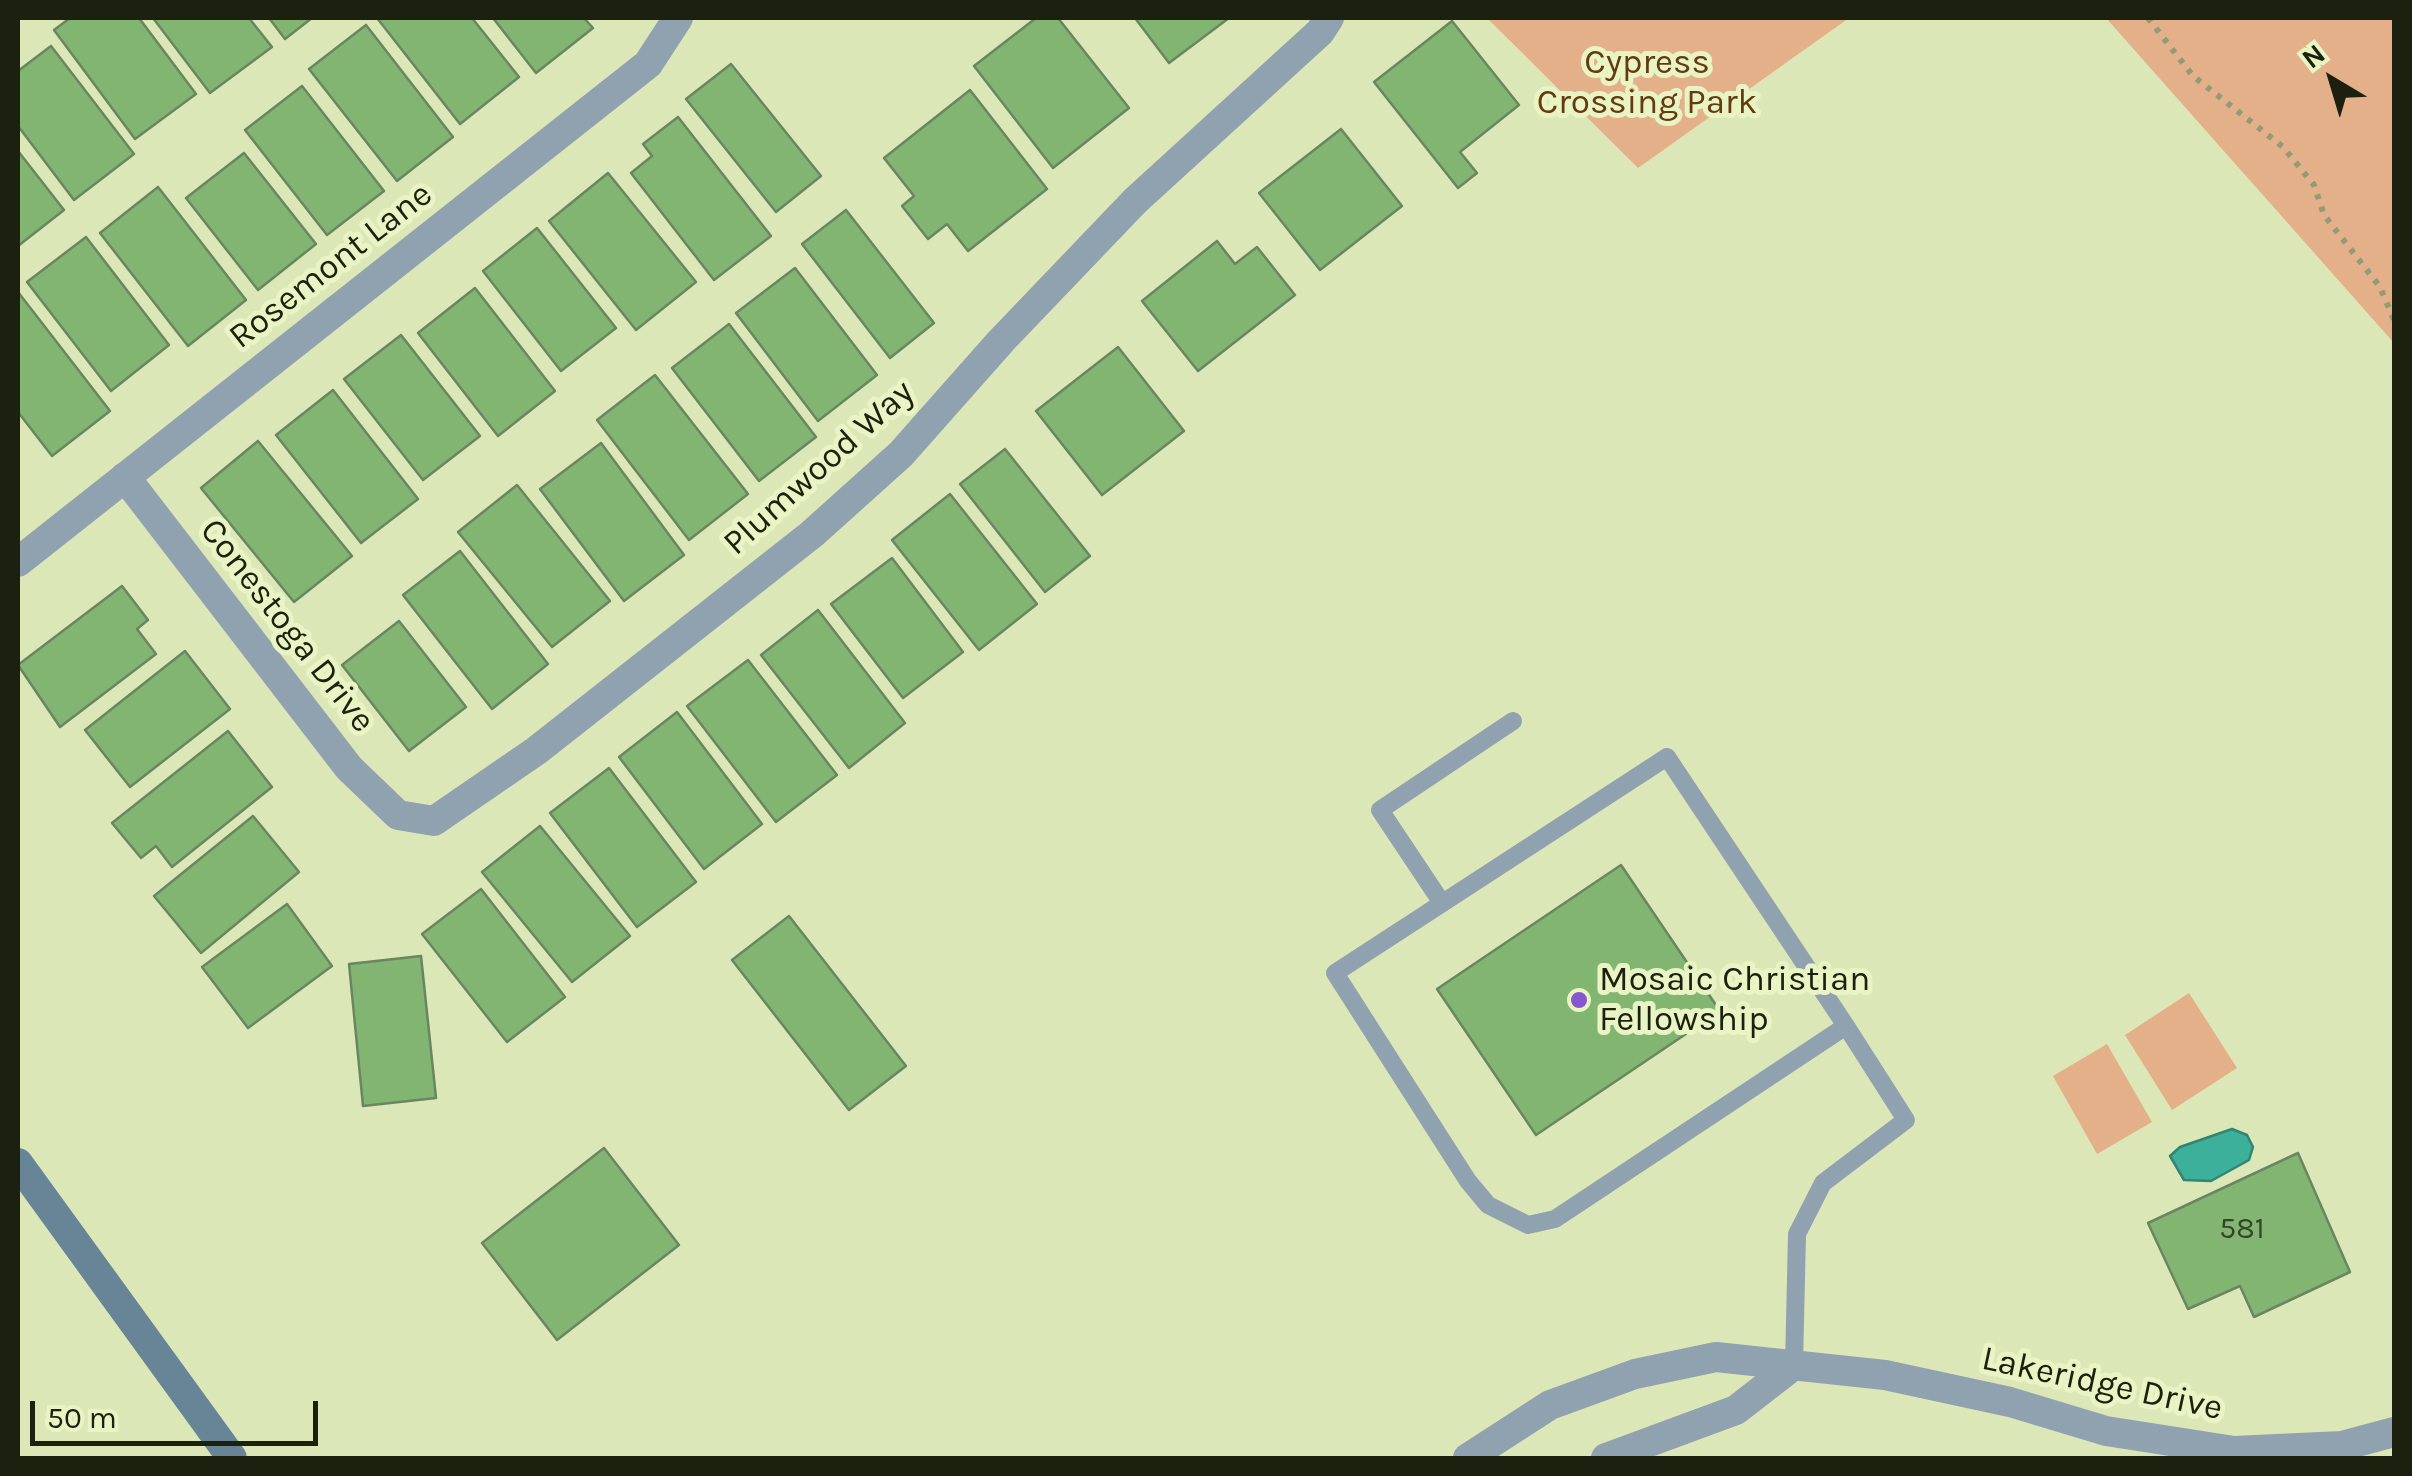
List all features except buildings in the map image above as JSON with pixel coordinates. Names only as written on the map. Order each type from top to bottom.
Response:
[{"type":"main road","points":[[18,1163],[232,1458]]},
{"type":"street","name":"Rosemont Lane","points":[[18,562],[648,64],[678,18]]},
{"type":"street","name":"Plumwood Way","points":[[398,815],[434,821],[536,751],[812,534],[901,454],[1000,340],[1135,201],[1320,32],[1329,18]]},
{"type":"street","name":"Conestoga Drive","points":[[125,477],[349,768],[398,815]]},
{"type":"street","name":"Lakeridge Drive","points":[[1468,1458],[1550,1405],[1635,1374],[1716,1357],[1885,1376],[2010,1402],[2106,1444],[2234,1451],[2342,1446],[2394,1432]]},
{"type":"street","points":[[1606,1458],[1736,1410],[1794,1366]]},
{"type":"lane","points":[[1442,904],[1380,810],[1513,721]]},
{"type":"lane","points":[[1794,1366],[1796,1234],[1823,1183],[1906,1120],[1846,1026],[1668,757],[1335,973],[1468,1181],[1488,1205],[1509,1220],[1528,1225],[1555,1219],[1846,1026]]},
{"type":"path","points":[[2148,18],[2194,76],[2283,147],[2314,184],[2324,214],[2380,287],[2394,320]]},
{"type":"green space","name":"Cypress Crossing Park","points":[[1487,18],[1849,18],[1638,168]]},
{"type":"green space","points":[[2106,18],[2394,18],[2394,343]]},
{"type":"green space","points":[[2189,993],[2237,1068],[2172,1110],[2125,1035]]},
{"type":"green space","points":[[2107,1044],[2152,1122],[2097,1154],[2053,1076]]},
{"type":"water","points":[[2232,1129],[2247,1135],[2253,1147],[2249,1160],[2211,1181],[2184,1180],[2170,1156],[2180,1147]]},
{"type":"place","name":"Mosaic Christian Fellowship","points":[[1579,1000]]}]
